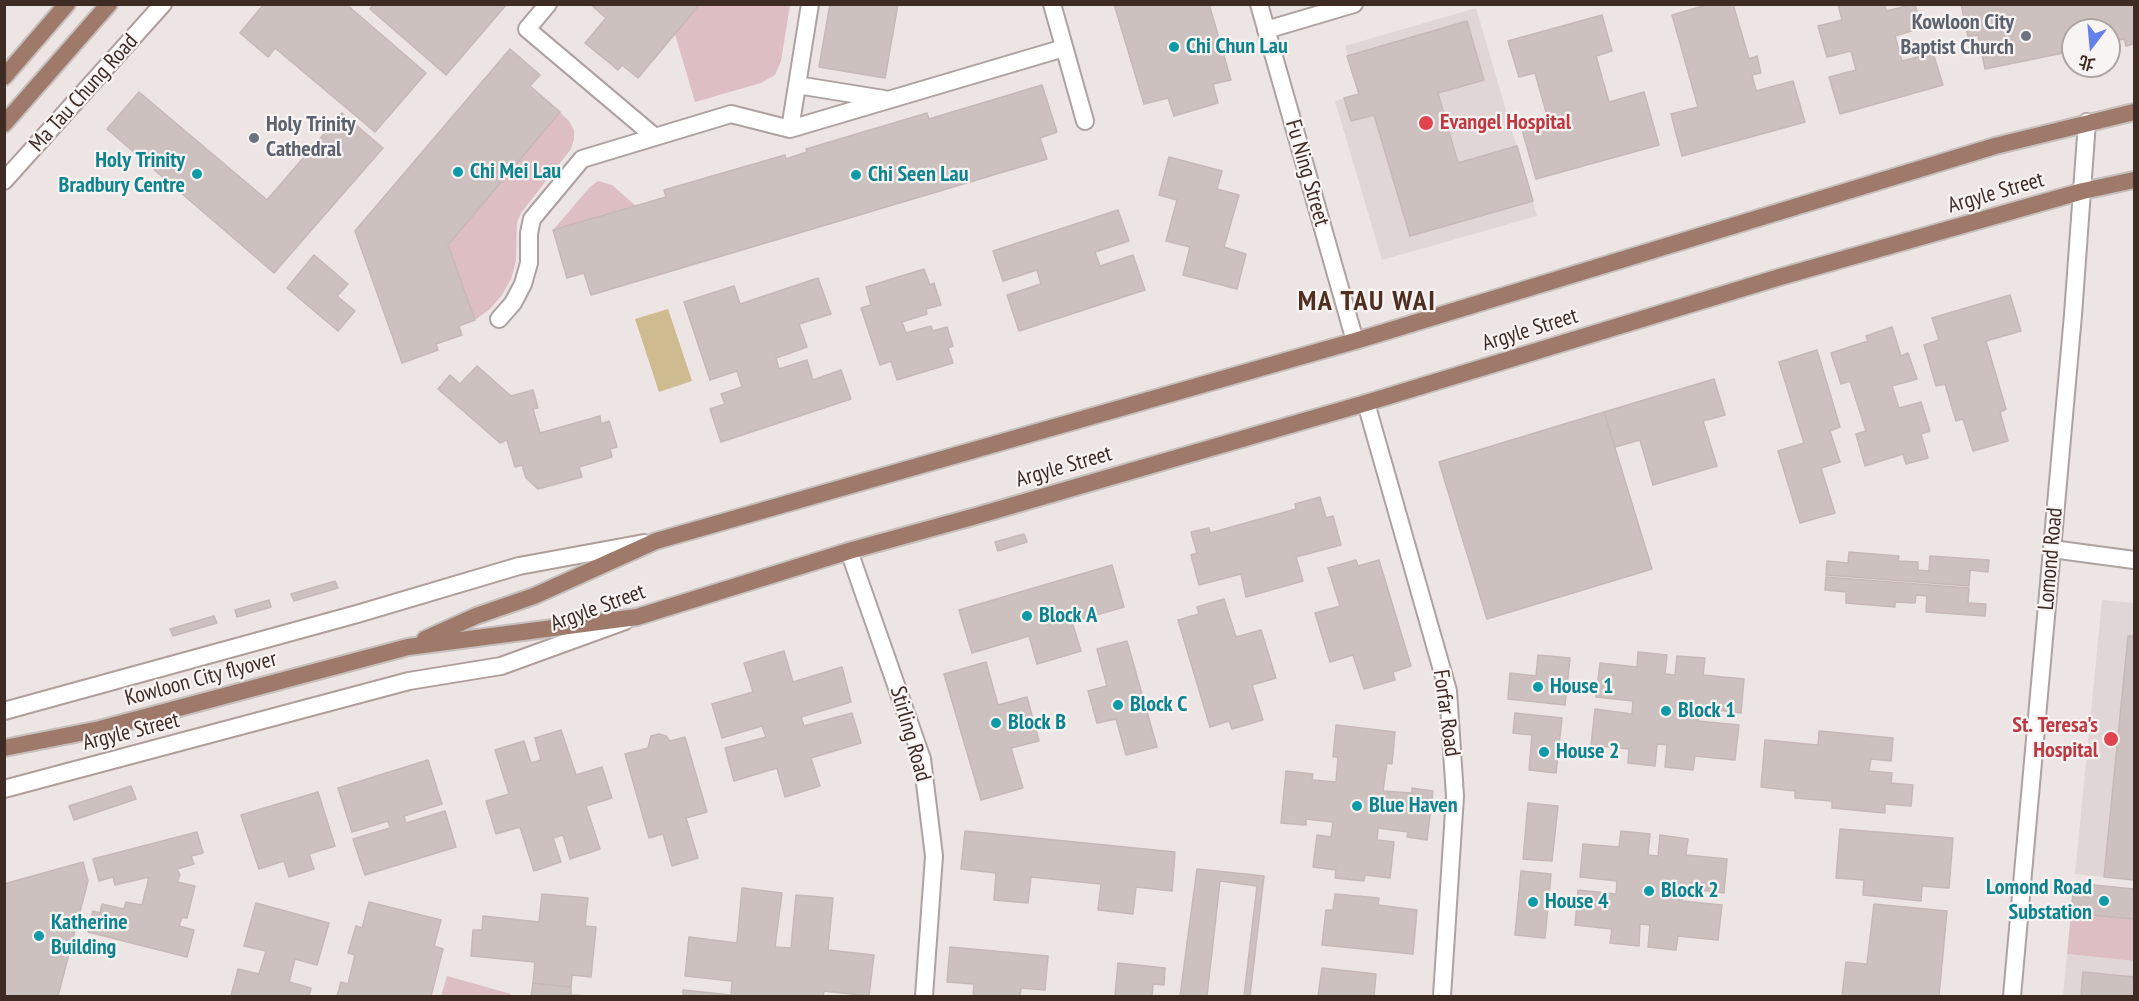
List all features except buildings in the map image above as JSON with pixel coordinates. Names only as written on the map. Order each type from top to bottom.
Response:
[{"type":"main road","points":[[4,77],[67,4]]},
{"type":"main road","points":[[4,124],[109,4]]},
{"type":"main road","name":"Argyle Street","points":[[657,540],[1355,341],[1970,153],[2134,112]]},
{"type":"main road","name":"Argyle Street","points":[[637,617],[849,550],[976,516],[1366,403],[1780,277],[2083,191],[2134,180]]},
{"type":"main road","name":"Kowloon City flyover","points":[[408,647],[476,616],[534,596],[657,540]]},
{"type":"main road","name":"Kowloon City flyover","points":[[4,748],[100,729],[408,647],[637,617]]},
{"type":"street","name":"Ma Tau Chung Road","points":[[4,181],[164,4]]},
{"type":"street","points":[[548,4],[527,29],[655,137]]},
{"type":"street","points":[[790,129],[810,4]]},
{"type":"street","points":[[1052,4],[1085,121]]},
{"type":"street","name":"Fu Ning Street","points":[[1259,4],[1355,341]]},
{"type":"street","points":[[1266,30],[1354,4]]},
{"type":"street","points":[[499,319],[513,303],[523,284],[529,263],[530,225],[536,212],[582,159],[731,114],[790,129],[1064,48]]},
{"type":"street","points":[[797,85],[888,100]]},
{"type":"street","name":"Lomond Road","points":[[2012,996],[2083,191],[2087,122]]},
{"type":"street","name":"Forfar Road","points":[[1366,403],[1448,691],[1455,796],[1442,996]]},
{"type":"street","name":"Argyle Street","points":[[4,711],[357,614],[519,566],[657,540]]},
{"type":"street","points":[[2052,549],[2134,560]]},
{"type":"street","name":"Stirling Road","points":[[849,550],[922,759],[934,856],[924,996]]},
{"type":"street","name":"Argyle Street","points":[[4,789],[409,681],[501,666],[637,617]]},
{"type":"shaded area","points":[[700,5],[790,5],[781,61],[775,75],[761,83],[695,102],[675,34]]},
{"type":"shaded area","name":"Evangel Hospital","points":[[1476,8],[1537,216],[1382,260],[1335,101],[1359,94],[1345,46]]},
{"type":"shaded area","points":[[560,112],[574,130],[571,149],[521,213],[517,222],[516,261],[511,279],[502,295],[490,309],[475,320],[448,245]]},
{"type":"shaded area","points":[[598,181],[612,185],[636,206],[553,230],[590,187]]},
{"type":"shaded area","points":[[668,309],[692,381],[659,392],[635,319]]},
{"type":"shaded area","name":"St. Teresa's Hospital","points":[[2102,600],[2134,603],[2134,880],[2075,874]]},
{"type":"shaded area","points":[[2071,913],[2134,919],[2134,961],[2067,954]]},
{"type":"shaded area","points":[[2067,954],[2134,961],[2134,996],[2063,996]]},
{"type":"shaded area","points":[[447,976],[511,994],[510,996],[441,996]]},
{"type":"place","name":"Kowloon City Baptist Church","points":[[2026,36]]},
{"type":"place","name":"Chi Chun Lau","points":[[1174,47]]},
{"type":"place","name":"Evangel Hospital","points":[[1426,123]]},
{"type":"place","name":"Holy Trinity Cathedral","points":[[254,138]]},
{"type":"place","name":"Chi Mei Lau","points":[[458,172]]},
{"type":"place","name":"Holy Trinity Bradbury Centre","points":[[197,174]]},
{"type":"place","name":"Chi Seen Lau","points":[[856,175]]},
{"type":"place","name":"Block A","points":[[1027,616]]},
{"type":"place","name":"House 1","points":[[1538,687]]},
{"type":"place","name":"Block C","points":[[1118,705]]},
{"type":"place","name":"Block 1","points":[[1666,711]]},
{"type":"place","name":"Block B","points":[[996,723]]},
{"type":"place","name":"St. Teresa's Hospital","points":[[2111,739]]},
{"type":"place","name":"House 2","points":[[1544,752]]},
{"type":"place","name":"Blue Haven","points":[[1357,806]]},
{"type":"place","name":"Block 2","points":[[1649,891]]},
{"type":"place","name":"Lomond Road Substation","points":[[2104,901]]},
{"type":"place","name":"House 4","points":[[1533,902]]},
{"type":"place","name":"Katherine Building","points":[[39,936]]},
{"type":"district","name":"MA TAU WAI","points":[[1367,302]]}]
